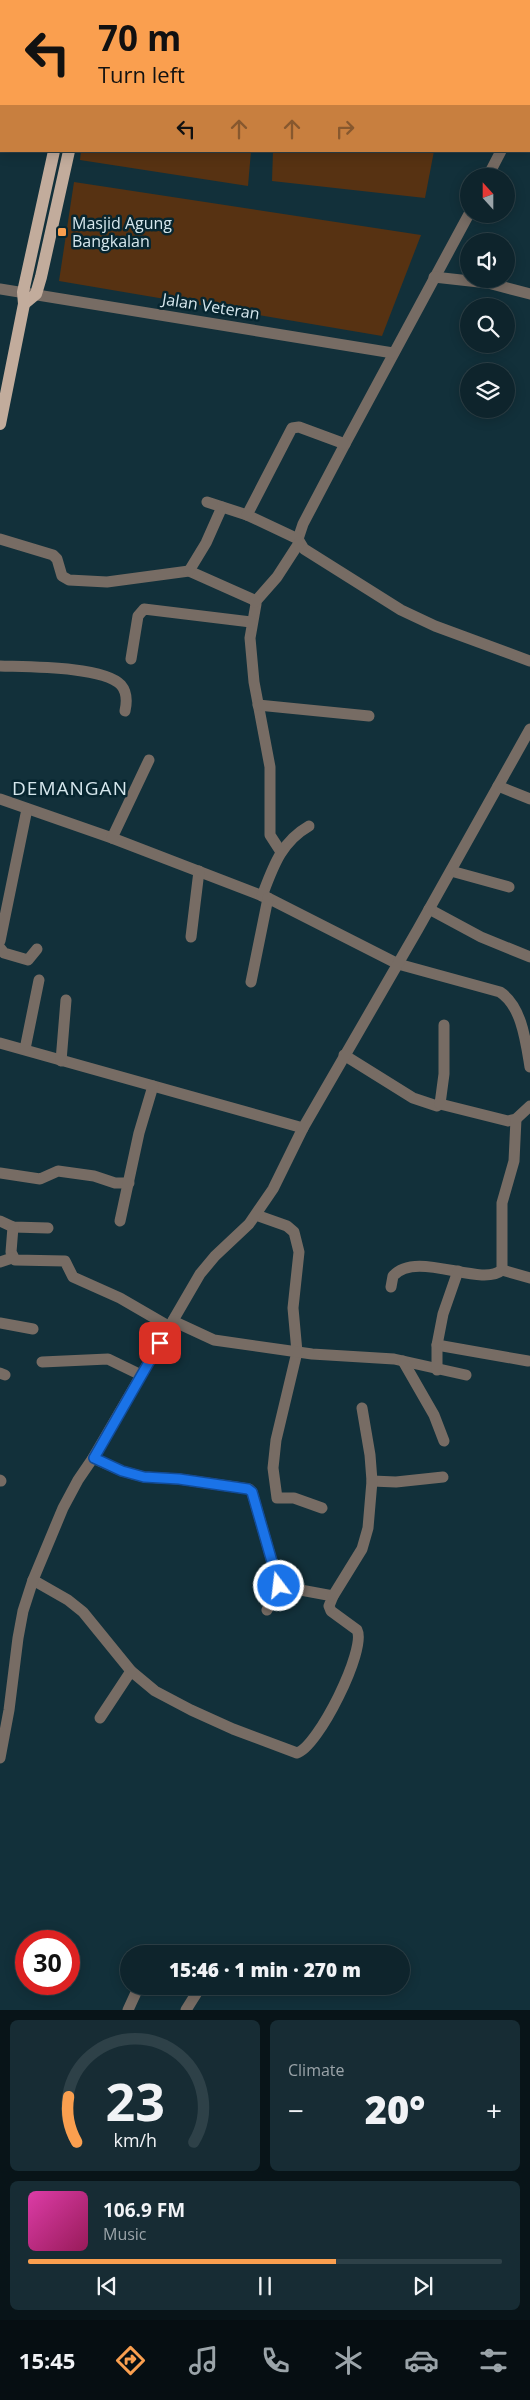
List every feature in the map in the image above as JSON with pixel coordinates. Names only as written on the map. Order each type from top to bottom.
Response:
[{"type":"main road","points":[[0,424],[28,297],[54,154],[68,156],[42,277],[28,297]]},
{"type":"street","points":[[492,168],[500,152]]},
{"type":"street","points":[[280,852],[270,835],[270,767],[258,705],[250,638],[255,602],[277,577],[299,541],[303,524],[344,444],[464,223]]},
{"type":"street","points":[[434,278],[488,283],[530,294]]},
{"type":"street","name":"Jalan Veteran","points":[[0,289],[28,297],[393,353]]},
{"type":"street","points":[[247,515],[292,428],[299,427],[344,444]]},
{"type":"street","points":[[207,502],[247,515],[299,541],[304,549],[401,610],[435,626],[530,661]]},
{"type":"street","points":[[190,571],[206,543],[222,507]]},
{"type":"street","points":[[0,539],[44,550],[53,555],[57,559],[62,576],[69,580],[107,582],[190,571],[255,602]]},
{"type":"street","points":[[131,659],[138,616],[144,609],[251,622]]},
{"type":"street","points":[[0,666],[90,672],[110,678],[121,685],[125,692],[127,702],[125,710]]},
{"type":"street","points":[[258,705],[369,716]]},
{"type":"street","points":[[0,1758],[5,1709],[19,1629],[33,1580],[63,1508],[208,1264],[256,1215],[273,1189],[302,1128],[398,964],[530,729]]},
{"type":"street","points":[[112,838],[149,760]]},
{"type":"street","points":[[498,786],[530,799]]},
{"type":"street","points":[[0,800],[112,838],[265,897],[398,964],[505,995],[518,1015],[530,1067]]},
{"type":"street","points":[[0,941],[4,911],[27,808]]},
{"type":"street","points":[[251,982],[265,897],[274,862],[293,837],[309,826]]},
{"type":"street","points":[[191,937],[199,871]]},
{"type":"street","points":[[451,871],[509,888]]},
{"type":"street","points":[[429,909],[481,937],[530,957]]},
{"type":"street","points":[[0,948],[4,953],[28,960],[37,949]]},
{"type":"street","points":[[25,1049],[39,980]]},
{"type":"street","points":[[62,1061],[66,1000]]},
{"type":"street","points":[[440,1104],[444,1074],[444,1025]]},
{"type":"street","points":[[0,1043],[302,1128]]},
{"type":"street","points":[[344,1055],[413,1098],[433,1106],[440,1104],[508,1121],[516,1119],[530,1106]]},
{"type":"street","points":[[120,1221],[139,1133],[153,1086]]},
{"type":"street","points":[[502,1270],[502,1203],[514,1161],[516,1119]]},
{"type":"street","points":[[0,1173],[40,1179],[58,1171],[94,1176],[115,1183],[129,1183]]},
{"type":"street","points":[[256,1215],[288,1226],[294,1232],[299,1252],[292,1308],[297,1352],[276,1440],[274,1468],[277,1498]]},
{"type":"street","points":[[0,1221],[13,1227],[48,1228]]},
{"type":"street","points":[[12,1258],[13,1227]]},
{"type":"street","points":[[0,1262],[12,1258],[19,1261],[65,1261],[73,1278],[120,1298],[172,1324],[214,1340],[297,1352],[403,1361],[466,1375]]},
{"type":"street","points":[[391,1287],[396,1272],[407,1267],[428,1267],[493,1274],[502,1270],[530,1278]]},
{"type":"street","points":[[437,1370],[437,1345],[443,1314],[458,1271]]},
{"type":"street","points":[[0,1323],[32,1329]]},
{"type":"street","points":[[437,1345],[528,1361]]},
{"type":"street","points":[[42,1362],[108,1360],[141,1375]]},
{"type":"street","points":[[403,1361],[434,1415],[444,1441]]},
{"type":"street","points":[[33,1580],[68,1600],[83,1612],[131,1671],[155,1691],[191,1710],[291,1753],[300,1753],[311,1743],[322,1728],[348,1672],[359,1639],[356,1630],[331,1611],[329,1606],[333,1596],[362,1549],[368,1528],[372,1481],[370,1455],[362,1408]]},
{"type":"street","points":[[94,1458],[122,1471],[144,1477],[179,1479],[248,1489],[252,1492],[279,1586],[267,1610]]},
{"type":"street","points":[[372,1481],[396,1482],[443,1477]]},
{"type":"street","points":[[255,1503],[277,1498],[294,1498],[322,1508]]},
{"type":"street","points":[[279,1586],[333,1596]]},
{"type":"street","points":[[100,1718],[131,1671]]},
{"type":"street","points":[[128,2010],[135,1995]]},
{"type":"street","points":[[186,2010],[195,1995]]},
{"type":"shaded area","points":[[81,152],[251,152],[248,186],[80,160]]},
{"type":"shaded area","points":[[273,152],[434,152],[425,198],[272,181]]},
{"type":"shaded area","points":[[74,182],[421,235],[382,336],[59,281]]},
{"type":"place","name":"Masjid Agung Bangkalan","points":[[62,232]]},
{"type":"district","name":"DEMANGAN","points":[[70,788]]},
{"type":"route","points":[[160,1343],[94,1458],[122,1471],[144,1477],[179,1479],[248,1489],[252,1492],[262,1531],[278,1576],[279,1586]]}]
